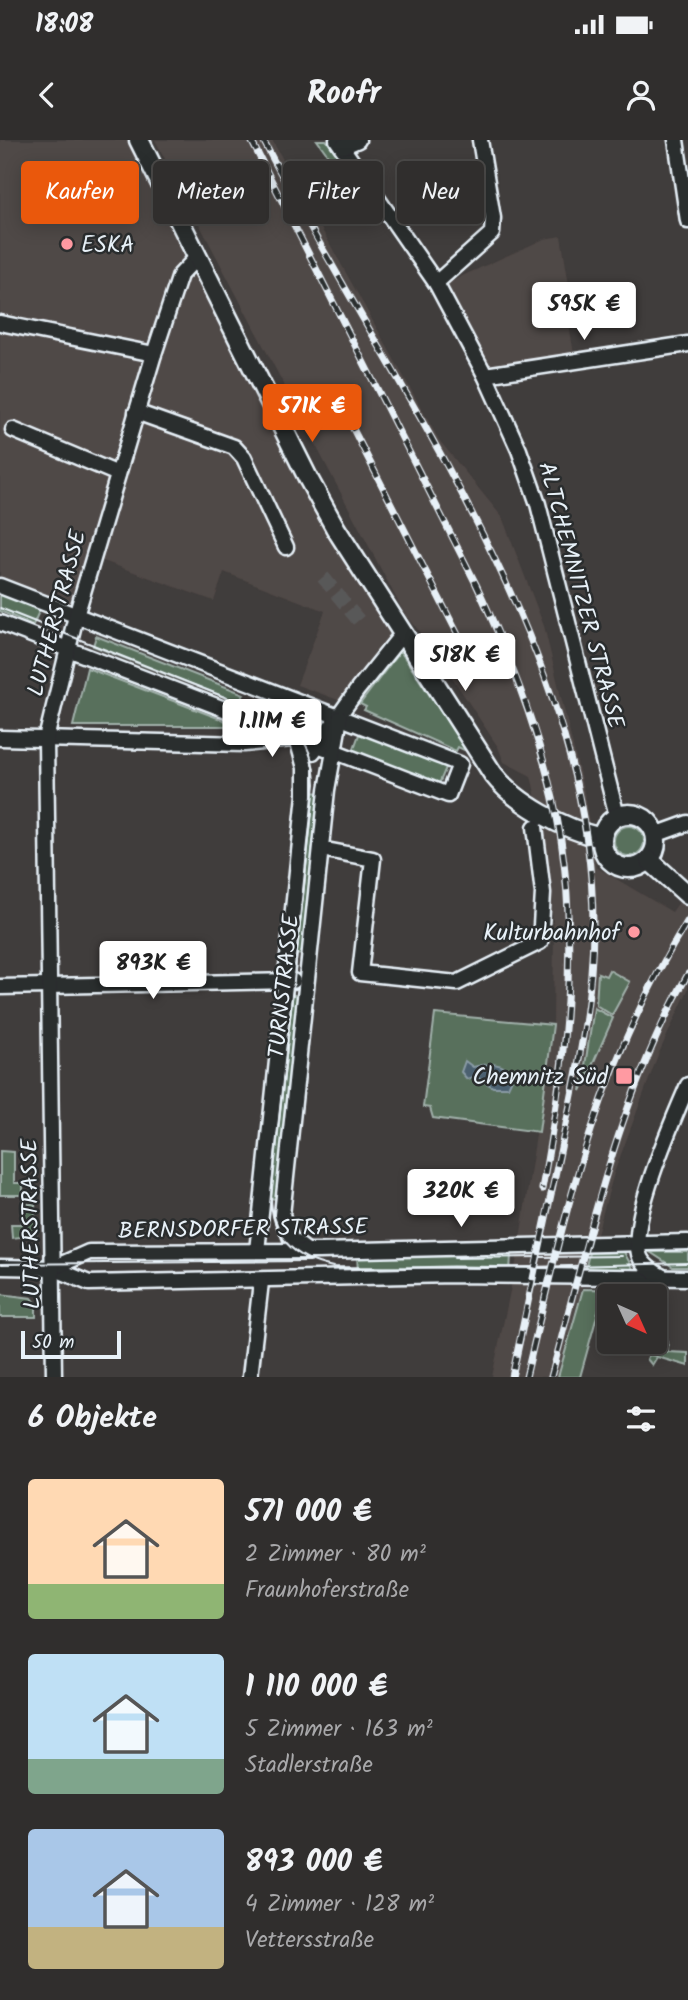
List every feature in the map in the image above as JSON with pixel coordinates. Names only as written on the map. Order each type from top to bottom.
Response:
[{"type":"main road","points":[[139,140],[309,480],[403,634],[505,789],[585,834],[601,838]]},
{"type":"main road","points":[[632,814],[642,818],[655,835],[655,847],[649,860],[635,867],[616,865],[603,851],[601,838],[606,825],[617,816],[632,814]]},
{"type":"main road","points":[[649,860],[688,895]]},
{"type":"street","points":[[340,144],[358,140]]},
{"type":"street","points":[[436,283],[492,233],[493,218],[480,140]]},
{"type":"street","points":[[676,140],[688,221]]},
{"type":"street","name":"ALTCHEMNITZER STRASSE","points":[[340,144],[436,283],[485,375],[538,504],[617,816]]},
{"type":"street","name":"LUTHERSTRASSE","points":[[54,1377],[46,739],[76,616],[153,354],[180,275],[198,256]]},
{"type":"street","points":[[0,323],[153,354]]},
{"type":"street","points":[[485,375],[688,344]]},
{"type":"street","points":[[136,412],[234,447],[244,458],[286,547]]},
{"type":"street","points":[[13,430],[118,474]]},
{"type":"street","points":[[0,586],[460,764],[448,795],[316,747],[0,623]]},
{"type":"street","name":"TURNSTRASSE","points":[[305,768],[316,747],[340,718],[358,689],[403,634]]},
{"type":"street","name":"TURNSTRASSE","points":[[307,1251],[291,1239],[282,1215],[332,752],[340,718]]},
{"type":"street","points":[[0,738],[122,744],[244,744],[297,739]]},
{"type":"street","name":"TURNSTRASSE","points":[[257,1251],[305,795],[305,768],[297,739]]},
{"type":"street","points":[[655,835],[682,826]]},
{"type":"street","points":[[321,849],[373,859],[360,973],[457,982],[540,942],[543,893],[535,827]]},
{"type":"street","points":[[0,987],[306,981]]},
{"type":"street","points":[[667,1279],[652,1271],[642,1261],[637,1243],[646,1192],[688,1085]]},
{"type":"street","name":"BERNSDORFER STRASSE","points":[[53,1268],[89,1252],[307,1251],[688,1242]]},
{"type":"street","name":"BERNSDORFER STRASSE","points":[[0,1267],[53,1268],[89,1283],[261,1282],[453,1275],[688,1278]]},
{"type":"street","points":[[250,1377],[261,1282]]},
{"type":"shaded area","points":[[0,140],[139,140],[153,168],[153,224],[180,224],[256,377],[403,633],[341,701],[297,685],[325,611],[224,572],[214,601],[95,558],[76,616],[0,585]]},
{"type":"shaded area","points":[[155,140],[272,140],[284,161],[283,224],[319,224],[439,440],[502,517],[544,626],[584,792],[596,867],[672,912],[688,889],[688,990],[658,1055],[614,1173],[557,1377],[492,1377],[517,1258],[553,1025],[554,933],[546,841],[531,776],[504,762],[498,747],[432,647],[403,611],[199,224],[269,224],[269,161],[166,161]]},
{"type":"shaded area","points":[[561,236],[569,285],[563,286],[575,361],[485,375],[440,289],[460,277],[544,239]]},
{"type":"green space","points":[[317,140],[326,140],[342,161],[332,161]]},
{"type":"green space","points":[[0,591],[41,607],[33,625],[0,611]]},
{"type":"green space","points":[[96,636],[244,694],[240,703],[93,646]]},
{"type":"green space","points":[[400,651],[464,750],[458,747],[456,751],[364,710],[366,707],[360,704],[397,655],[395,652]]},
{"type":"green space","points":[[87,668],[260,734],[239,734],[239,731],[227,730],[226,726],[73,726]]},
{"type":"green space","points":[[361,729],[448,763],[439,784],[353,751]]},
{"type":"green space","points":[[308,792],[323,793],[306,955],[291,954]]},
{"type":"green space","points":[[629,826],[635,827],[643,835],[643,847],[635,855],[629,856],[623,855],[615,847],[614,841],[615,835],[623,827]]},
{"type":"green space","points":[[609,970],[630,982],[612,1015],[596,1005],[598,973],[606,976]]},
{"type":"green space","points":[[287,994],[301,996],[280,1199],[265,1198]]},
{"type":"green space","points":[[594,1008],[613,1018],[581,1091]]},
{"type":"green space","points":[[435,1014],[553,1025],[539,1132],[433,1118],[430,1108],[423,1107]]},
{"type":"green space","points":[[0,1151],[14,1152],[14,1183],[23,1183],[23,1195],[0,1195]]},
{"type":"green space","points":[[22,1204],[35,1204],[36,1235],[12,1238],[11,1224],[22,1224]]},
{"type":"green space","points":[[624,1252],[633,1269],[585,1271],[589,1253]]},
{"type":"green space","points":[[650,1252],[688,1252],[688,1267],[673,1267]]},
{"type":"green space","points":[[511,1254],[510,1273],[358,1272],[357,1255]]},
{"type":"green space","points":[[583,1289],[597,1289],[597,1316],[580,1377],[558,1377]]},
{"type":"green space","points":[[0,1294],[32,1298],[36,1303],[36,1317],[0,1317]]},
{"type":"green space","points":[[667,1337],[668,1352],[688,1353],[688,1366],[657,1357],[652,1365],[647,1359],[649,1355],[667,1354]]},
{"type":"water","points":[[465,1061],[473,1067],[490,1064],[500,1066],[513,1076],[508,1087],[493,1087],[475,1076],[467,1079],[461,1072]]},
{"type":"tunnel","points":[[323,577],[359,621]]},
{"type":"tram line","points":[[0,608],[280,719],[296,731],[306,746],[313,764],[315,784],[271,1196],[275,1223],[287,1244],[307,1258],[333,1267],[489,1268],[688,1263]]},
{"type":"tram line","points":[[454,1258],[622,1256]]},
{"type":"tram line","points":[[0,1264],[310,1261]]},
{"type":"railway","points":[[251,140],[476,584],[516,677],[538,741],[561,840],[569,928],[562,1059],[542,1189]]},
{"type":"railway","points":[[263,140],[422,420],[474,518],[521,618],[559,719],[584,822],[593,927],[587,1009],[573,1090],[512,1377]]},
{"type":"railway","points":[[348,419],[473,664]]},
{"type":"railway","points":[[526,1377],[571,1198],[607,1086],[629,1031],[688,920]]},
{"type":"railway","points":[[551,1377],[592,1222],[624,1120],[642,1070],[688,974]]},
{"type":"place","name":"ESKA","points":[[67,244]]},
{"type":"place","name":"Kulturbahnhof","points":[[634,932]]},
{"type":"place","name":"Chemnitz Süd","points":[[624,1076]]}]
